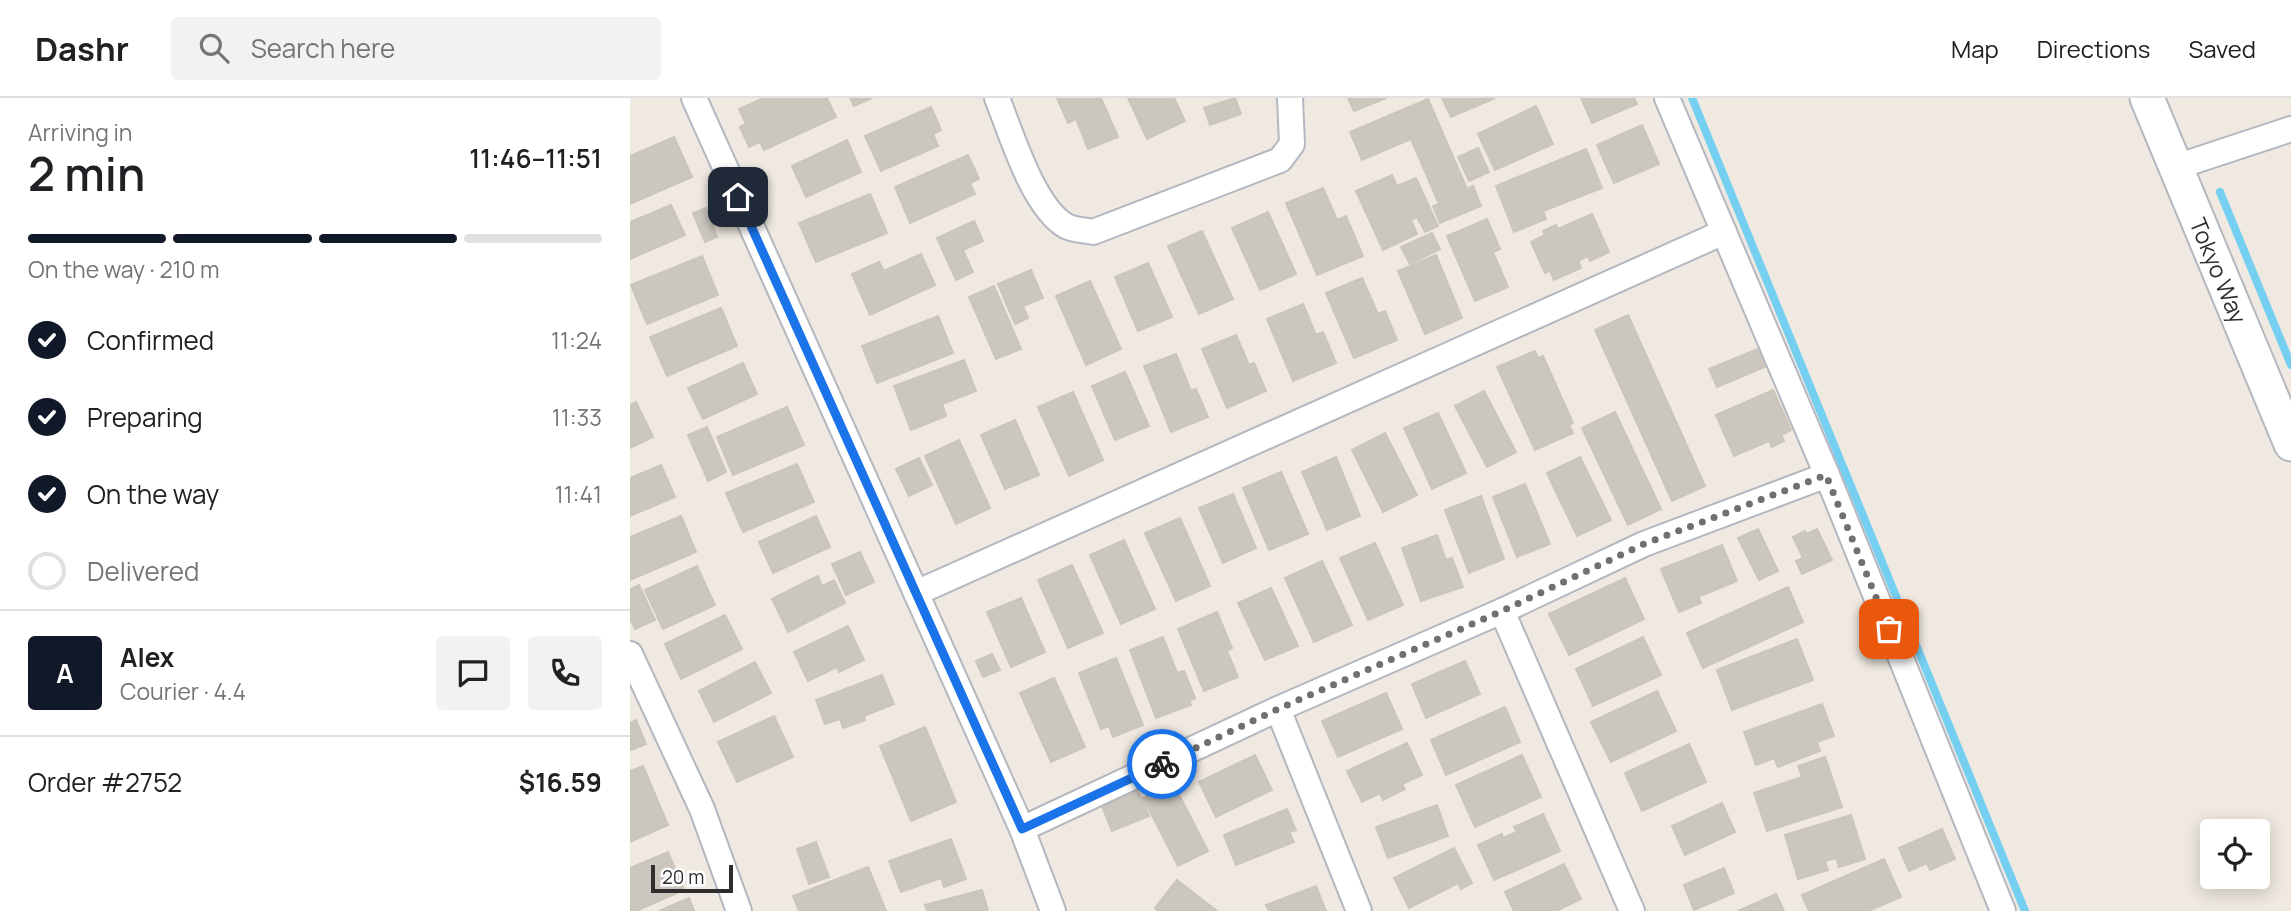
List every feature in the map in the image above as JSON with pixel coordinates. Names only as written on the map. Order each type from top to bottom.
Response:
[{"type":"main road","name":"Tokyo Way","points":[[2147,98],[2291,444]]},
{"type":"street","points":[[694,98],[1022,829],[1053,911]]},
{"type":"street","points":[[997,98],[1030,179],[1048,210],[1067,226],[1093,232],[1280,160],[1293,144],[1290,98]]},
{"type":"street","points":[[1667,98],[1826,475],[2003,911]]},
{"type":"street","points":[[2176,167],[2291,129]]},
{"type":"street","points":[[916,593],[1724,232]]},
{"type":"street","points":[[1022,829],[1278,709],[1502,611],[1644,544],[1826,475]]},
{"type":"street","points":[[1502,611],[1632,911]]},
{"type":"street","points":[[630,654],[639,701],[702,809],[739,911]]},
{"type":"street","points":[[1278,709],[1359,911]]},
{"type":"building","points":[[764,98],[827,98],[836,117],[764,150],[760,142],[749,147],[740,127],[746,124],[739,109]]},
{"type":"building","points":[[850,98],[872,98],[854,106]]},
{"type":"building","points":[[1057,98],[1101,98],[1118,137],[1088,149],[1076,119],[1068,123]]},
{"type":"building","points":[[1128,98],[1174,98],[1185,121],[1147,139]]},
{"type":"building","points":[[1235,98],[1241,114],[1210,125],[1204,108]]},
{"type":"building","points":[[1348,98],[1386,98],[1354,111]]},
{"type":"building","points":[[1442,98],[1495,98],[1451,117]]},
{"type":"building","points":[[1581,98],[1634,98],[1637,104],[1592,123]]},
{"type":"building","points":[[1428,99],[1467,189],[1473,186],[1481,206],[1440,223],[1433,206],[1439,204],[1411,139],[1362,160],[1350,132]]},
{"type":"building","points":[[1536,106],[1553,144],[1495,170],[1478,134]]},
{"type":"building","points":[[931,107],[941,130],[933,134],[938,146],[881,171],[865,136]]},
{"type":"building","points":[[1642,125],[1659,164],[1614,183],[1597,145]]},
{"type":"building","points":[[674,137],[692,177],[630,204],[630,156]]},
{"type":"building","points":[[847,140],[861,172],[806,197],[792,166]]},
{"type":"building","points":[[1478,148],[1489,172],[1469,181],[1458,157]]},
{"type":"building","points":[[1586,149],[1602,188],[1543,211],[1546,219],[1514,232],[1496,186]]},
{"type":"building","points":[[968,155],[979,179],[970,183],[975,194],[910,223],[895,187]]},
{"type":"building","points":[[1392,175],[1397,186],[1416,178],[1438,226],[1425,232],[1417,217],[1411,220],[1417,234],[1383,250],[1356,191]]},
{"type":"building","points":[[1323,188],[1337,220],[1346,216],[1363,256],[1317,275],[1286,203]]},
{"type":"building","points":[[870,194],[887,233],[816,262],[799,223]]},
{"type":"building","points":[[671,205],[685,235],[630,259],[630,222]]},
{"type":"building","points":[[706,208],[717,237],[705,242],[693,213]]},
{"type":"building","points":[[1268,212],[1296,274],[1260,290],[1232,228]]},
{"type":"building","points":[[1592,214],[1609,252],[1590,261],[1588,256],[1578,261],[1581,268],[1554,280],[1550,271],[1545,273],[1531,242],[1545,235],[1543,231],[1556,225],[1558,229]]},
{"type":"building","points":[[1487,219],[1500,249],[1493,252],[1508,287],[1475,301],[1447,236]]},
{"type":"building","points":[[974,221],[983,241],[963,250],[973,272],[956,280],[937,238]]},
{"type":"building","points":[[1202,231],[1233,299],[1199,314],[1168,246]]},
{"type":"building","points":[[1432,233],[1440,249],[1410,264],[1401,247]]},
{"type":"building","points":[[921,254],[935,285],[870,315],[852,274],[879,262],[884,271]]},
{"type":"building","points":[[1436,255],[1462,318],[1425,334],[1398,271]]},
{"type":"building","points":[[702,256],[718,295],[647,324],[631,285]]},
{"type":"building","points":[[1148,263],[1172,317],[1138,331],[1115,277]]},
{"type":"building","points":[[1031,270],[1043,298],[1023,306],[1028,318],[1015,324],[998,284]]},
{"type":"building","points":[[1362,278],[1378,314],[1385,311],[1397,340],[1354,358],[1326,293]]},
{"type":"building","points":[[1090,281],[1121,349],[1086,365],[1056,296]]},
{"type":"building","points":[[994,286],[1021,349],[996,359],[969,297]]},
{"type":"building","points":[[1303,304],[1316,335],[1323,332],[1336,363],[1293,381],[1267,319]]},
{"type":"building","points":[[721,308],[737,346],[667,376],[650,337]]},
{"type":"building","points":[[1628,315],[1705,486],[1672,501],[1595,330]]},
{"type":"building","points":[[938,316],[953,353],[877,383],[862,346]]},
{"type":"building","points":[[1236,335],[1249,365],[1254,363],[1266,391],[1227,408],[1202,349]]},
{"type":"building","points":[[1760,348],[1767,366],[1717,387],[1709,369]]},
{"type":"building","points":[[1535,351],[1538,358],[1543,356],[1573,423],[1569,425],[1573,433],[1535,450],[1497,367]]},
{"type":"building","points":[[1176,354],[1191,391],[1196,389],[1208,417],[1171,432],[1144,366]]},
{"type":"building","points":[[964,360],[976,391],[942,404],[946,416],[911,430],[894,386]]},
{"type":"building","points":[[743,363],[757,394],[703,419],[688,388]]},
{"type":"building","points":[[1125,372],[1149,426],[1115,440],[1092,386]]},
{"type":"building","points":[[1773,390],[1791,430],[1781,435],[1784,441],[1772,447],[1769,441],[1734,456],[1716,415]]},
{"type":"building","points":[[1484,391],[1516,452],[1487,467],[1455,406]]},
{"type":"building","points":[[1073,392],[1103,460],[1069,476],[1038,407]]},
{"type":"building","points":[[636,402],[653,437],[630,448],[630,405]]},
{"type":"building","points":[[787,407],[804,445],[733,475],[717,437]]},
{"type":"building","points":[[1615,412],[1661,509],[1628,525],[1582,428]]},
{"type":"building","points":[[1438,413],[1466,473],[1432,489],[1404,428]]},
{"type":"building","points":[[1015,420],[1039,475],[1005,489],[981,435]]},
{"type":"building","points":[[707,427],[726,472],[708,481],[688,435]]},
{"type":"building","points":[[1385,433],[1417,495],[1383,512],[1352,450]]},
{"type":"building","points":[[959,440],[990,508],[956,524],[925,456]]},
{"type":"building","points":[[1336,457],[1360,516],[1327,530],[1302,472]]},
{"type":"building","points":[[1580,457],[1611,520],[1577,536],[1547,473]]},
{"type":"building","points":[[919,458],[932,485],[909,496],[896,469]]},
{"type":"building","points":[[797,464],[814,502],[743,532],[726,493]]},
{"type":"building","points":[[661,465],[675,497],[630,516],[630,478]]},
{"type":"building","points":[[1281,472],[1308,534],[1269,550],[1243,488]]},
{"type":"building","points":[[1525,484],[1550,544],[1517,557],[1493,497]]},
{"type":"building","points":[[1233,494],[1256,548],[1223,563],[1199,508]]},
{"type":"building","points":[[1481,496],[1504,559],[1469,573],[1445,510]]},
{"type":"building","points":[[681,516],[696,552],[630,580],[630,537]]},
{"type":"building","points":[[816,516],[830,547],[773,573],[759,542]]},
{"type":"building","points":[[1180,518],[1210,586],[1176,601],[1145,533]]},
{"type":"building","points":[[1758,529],[1778,571],[1759,580],[1738,538]]},
{"type":"building","points":[[1817,529],[1832,560],[1802,574],[1796,561],[1803,558],[1793,537]]},
{"type":"building","points":[[1437,535],[1446,560],[1452,558],[1463,587],[1421,601],[1402,548]]},
{"type":"building","points":[[1124,540],[1155,609],[1121,624],[1090,555]]},
{"type":"building","points":[[1375,543],[1403,605],[1368,620],[1340,558]]},
{"type":"building","points":[[1722,545],[1737,581],[1698,597],[1691,580],[1697,577],[1689,558]]},
{"type":"building","points":[[860,552],[874,582],[846,595],[832,564]]},
{"type":"building","points":[[1689,558],[1697,577],[1691,580],[1701,603],[1679,612],[1661,569]]},
{"type":"building","points":[[1322,561],[1352,625],[1314,642],[1285,578]]},
{"type":"building","points":[[1072,565],[1103,633],[1068,648],[1038,580]]},
{"type":"building","points":[[697,566],[715,605],[663,629],[645,590]]},
{"type":"building","points":[[818,576],[822,586],[834,580],[845,603],[788,632],[772,599]]},
{"type":"building","points":[[1625,578],[1644,619],[1569,655],[1549,614]]},
{"type":"building","points":[[639,585],[655,620],[635,629],[630,619],[630,589]]},
{"type":"building","points":[[1788,587],[1803,622],[1703,668],[1687,633]]},
{"type":"building","points":[[1271,588],[1298,646],[1265,660],[1238,603]]},
{"type":"building","points":[[1021,598],[1045,652],[1011,667],[987,612]]},
{"type":"building","points":[[1217,612],[1232,648],[1227,651],[1238,677],[1204,691],[1178,629]]},
{"type":"building","points":[[725,615],[742,649],[681,679],[665,644]]},
{"type":"building","points":[[848,626],[864,660],[839,672],[837,667],[808,681],[794,652]]},
{"type":"building","points":[[1163,637],[1177,673],[1184,671],[1195,698],[1189,701],[1191,705],[1156,718],[1130,650]]},
{"type":"building","points":[[1643,637],[1661,675],[1593,706],[1576,669]]},
{"type":"building","points":[[1797,639],[1813,680],[1732,710],[1717,670]]},
{"type":"building","points":[[992,654],[1000,670],[983,677],[976,661]]},
{"type":"building","points":[[1116,658],[1143,725],[1113,737],[1109,726],[1101,729],[1079,673]]},
{"type":"building","points":[[1465,661],[1480,694],[1426,718],[1412,684]]},
{"type":"building","points":[[755,662],[771,693],[714,722],[699,691]]},
{"type":"building","points":[[882,675],[894,704],[864,716],[865,720],[843,728],[840,719],[825,724],[816,700]]},
{"type":"building","points":[[1054,678],[1085,747],[1051,762],[1020,693]]},
{"type":"building","points":[[1657,691],[1676,731],[1611,762],[1591,722]]},
{"type":"building","points":[[1386,693],[1402,729],[1338,757],[1322,721]]},
{"type":"building","points":[[1822,704],[1834,736],[1817,742],[1820,751],[1778,767],[1774,758],[1756,765],[1744,732]]},
{"type":"building","points":[[1505,707],[1520,742],[1446,775],[1431,740]]},
{"type":"building","points":[[774,716],[793,757],[737,782],[718,742]]},
{"type":"building","points":[[636,720],[646,744],[631,750],[630,723]]},
{"type":"building","points":[[925,727],[956,802],[911,821],[880,746]]},
{"type":"building","points":[[1407,743],[1422,775],[1402,784],[1405,789],[1383,800],[1380,793],[1362,802],[1347,771]]},
{"type":"building","points":[[1689,744],[1706,782],[1642,811],[1625,773]]},
{"type":"building","points":[[1255,755],[1272,790],[1216,817],[1199,782]]},
{"type":"building","points":[[1522,755],[1541,797],[1475,827],[1456,785]]},
{"type":"building","points":[[1825,757],[1842,807],[1767,831],[1754,793],[1802,777],[1798,766]]},
{"type":"building","points":[[643,766],[668,825],[630,842],[630,771]]},
{"type":"building","points":[[1173,783],[1208,851],[1178,866],[1143,798]]},
{"type":"building","points":[[1138,791],[1149,816],[1112,831],[1102,806]]},
{"type":"building","points":[[1722,803],[1735,832],[1685,855],[1672,826]]},
{"type":"building","points":[[1437,805],[1448,836],[1388,858],[1376,827]]},
{"type":"building","points":[[1287,809],[1296,830],[1289,832],[1294,842],[1236,865],[1224,835]]},
{"type":"building","points":[[1543,814],[1560,851],[1494,880],[1478,845],[1502,834],[1503,838],[1517,832],[1514,827]]},
{"type":"building","points":[[1851,815],[1865,859],[1839,867],[1836,858],[1825,861],[1828,870],[1798,879],[1785,835]]},
{"type":"building","points":[[1942,829],[1955,859],[1930,870],[1927,863],[1909,871],[1899,848]]},
{"type":"building","points":[[951,839],[966,879],[944,887],[941,878],[901,892],[889,861]]},
{"type":"building","points":[[816,842],[829,877],[809,884],[797,849]]},
{"type":"building","points":[[1454,848],[1472,883],[1461,889],[1458,883],[1409,908],[1394,878]]},
{"type":"building","points":[[668,852],[684,890],[636,911],[630,911],[630,868]]},
{"type":"building","points":[[1884,859],[1901,897],[1868,911],[1809,911],[1802,895]]},
{"type":"building","points":[[1564,864],[1581,899],[1556,911],[1514,911],[1505,892]]},
{"type":"building","points":[[868,867],[886,911],[799,911],[793,896]]},
{"type":"building","points":[[1724,868],[1734,893],[1694,910],[1684,885]]},
{"type":"building","points":[[1177,880],[1217,911],[1158,911],[1155,908]]},
{"type":"building","points":[[1316,886],[1326,911],[1269,911],[1266,905]]},
{"type":"building","points":[[982,890],[988,911],[927,911],[925,905]]},
{"type":"building","points":[[1776,894],[1784,911],[1738,911]]},
{"type":"building","points":[[689,898],[694,911],[659,911]]},
{"type":"waterway","points":[[1692,98],[2025,911]]},
{"type":"waterway","points":[[2220,192],[2291,365]]},
{"type":"way so far","points":[[1162,764],[1644,544],[1826,475],[1889,629]]},
{"type":"route","points":[[738,197],[1022,829],[1162,764]]}]
